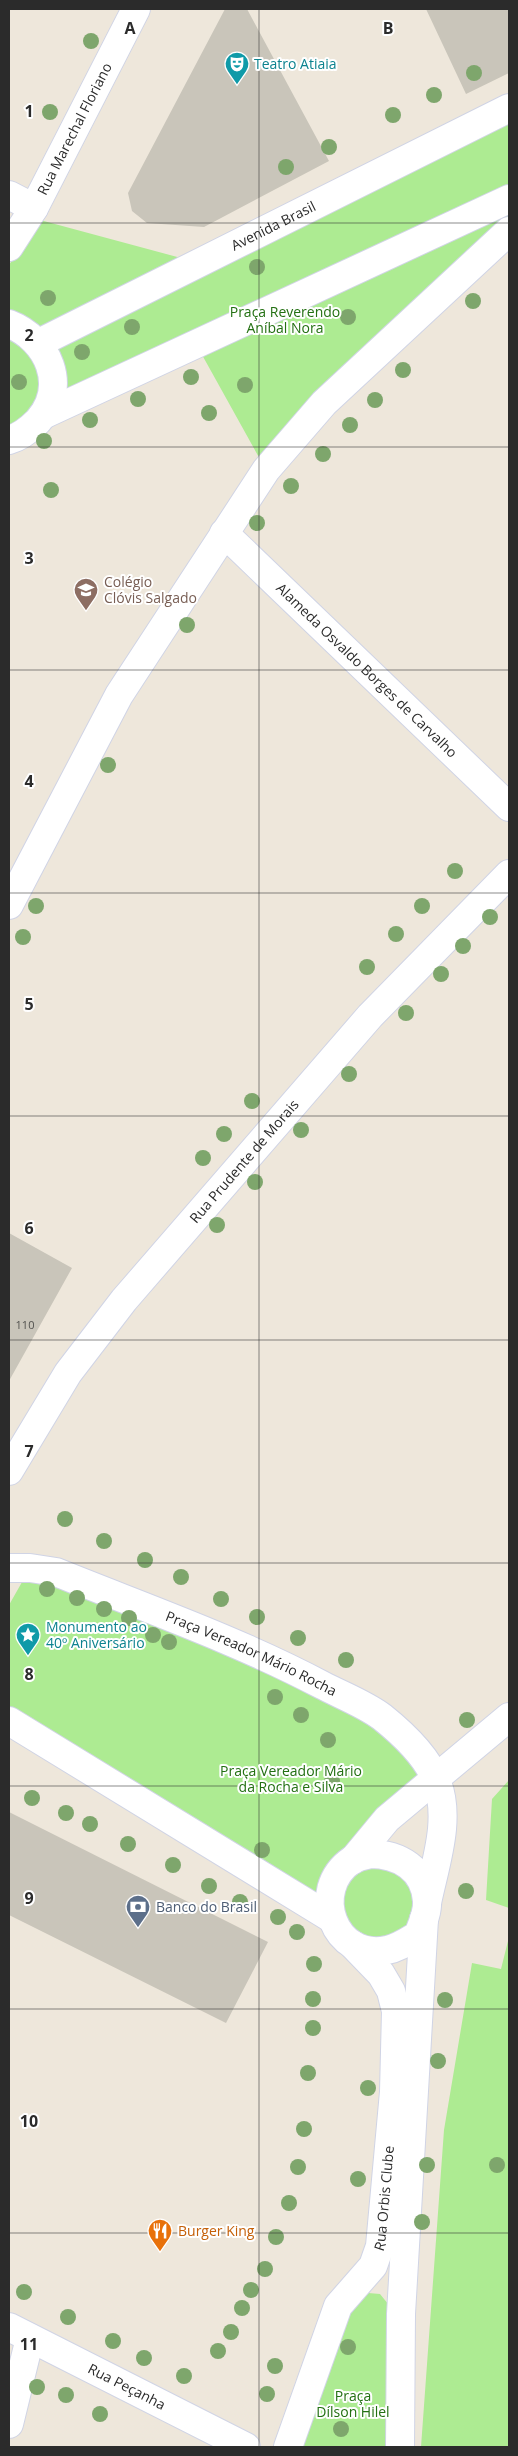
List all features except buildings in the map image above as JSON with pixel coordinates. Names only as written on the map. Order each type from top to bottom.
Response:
[{"type":"street","name":"Rua Marechal Floriano","points":[[9,247],[34,208],[136,9]]},
{"type":"street","name":"Avenida Brasil","points":[[39,343],[509,108]]},
{"type":"street","points":[[9,195],[34,208]]},
{"type":"street","points":[[43,415],[509,199]]},
{"type":"street","points":[[9,905],[119,695],[266,470],[324,404],[509,231]]},
{"type":"street","points":[[9,324],[23,330],[39,343],[49,360],[53,378],[51,397],[43,415],[30,429],[10,440]]},
{"type":"street","name":"Alameda Osvaldo Borges de Carvalho","points":[[224,534],[509,807]]},
{"type":"street","name":"Rua Prudente de Morais","points":[[9,1471],[68,1373],[124,1300],[370,1016],[509,874]]},
{"type":"street","name":"Praça Vereador Mário Rocha","points":[[9,1568],[30,1568],[56,1572],[272,1658],[381,1716],[414,1746],[436,1779],[443,1805],[439,1844],[426,1911],[418,1935],[402,1945],[386,1950],[369,1950],[353,1945]]},
{"type":"street","points":[[353,1945],[340,1933],[331,1918],[328,1902],[332,1885],[341,1870],[353,1860],[387,1819],[509,1717]]},
{"type":"street","points":[[9,1721],[331,1918]]},
{"type":"street","points":[[414,1746],[428,1755],[442,1755],[479,1742]]},
{"type":"street","points":[[353,1860],[370,1854],[387,1854],[403,1860],[416,1871],[425,1886],[426,1911]]},
{"type":"street","name":"Rua Orbis Clube","points":[[400,2447],[401,2314],[426,1911]]},
{"type":"street","name":"Rua Orbis Clube","points":[[290,2446],[338,2306],[373,2266],[380,2246],[394,2092],[396,2011],[391,1991],[381,1974],[353,1945]]},
{"type":"street","points":[[336,2312],[350,2297],[362,2291],[373,2290],[384,2293],[401,2314]]},
{"type":"street","points":[[9,2424],[19,2332]]},
{"type":"street","name":"Rua Peçanha","points":[[19,2332],[246,2447]]},
{"type":"green space","name":"Praça Reverendo Aníbal Nora","points":[[509,108],[509,231],[266,470],[196,344],[43,415],[39,343]]},
{"type":"green space","points":[[40,220],[181,258],[37,335],[9,319],[9,265]]},
{"type":"green space","points":[[9,335],[29,347],[42,376],[36,408],[9,430]]},
{"type":"green space","name":"Praça Vereador Mário da Rocha e Silva","points":[[30,1568],[381,1716],[428,1767],[387,1819],[327,1916],[9,1721],[9,1605]]},
{"type":"green space","points":[[509,1780],[509,1908],[486,1900],[492,1799]]},
{"type":"green space","points":[[382,1861],[415,1884],[413,1924],[392,1942],[352,1937],[337,1887],[344,1875]]},
{"type":"green space","points":[[509,1937],[509,2447],[421,2447],[444,2130],[472,1963],[501,1969]]},
{"type":"green space","name":"Praça Dílson Hilel","points":[[368,2293],[380,2294],[397,2315],[394,2447],[294,2447],[352,2299]]},
{"type":"place","name":"Teatro Atiaia","points":[[237,85]]},
{"type":"place","name":"Colégio Clóvis Salgado","points":[[86,611]]},
{"type":"place","name":"Monumento ao 40º Aniversário","points":[[28,1656]]},
{"type":"place","name":"Banco do Brasil","points":[[138,1928]]},
{"type":"place","name":"Burger King","points":[[160,2252]]}]
